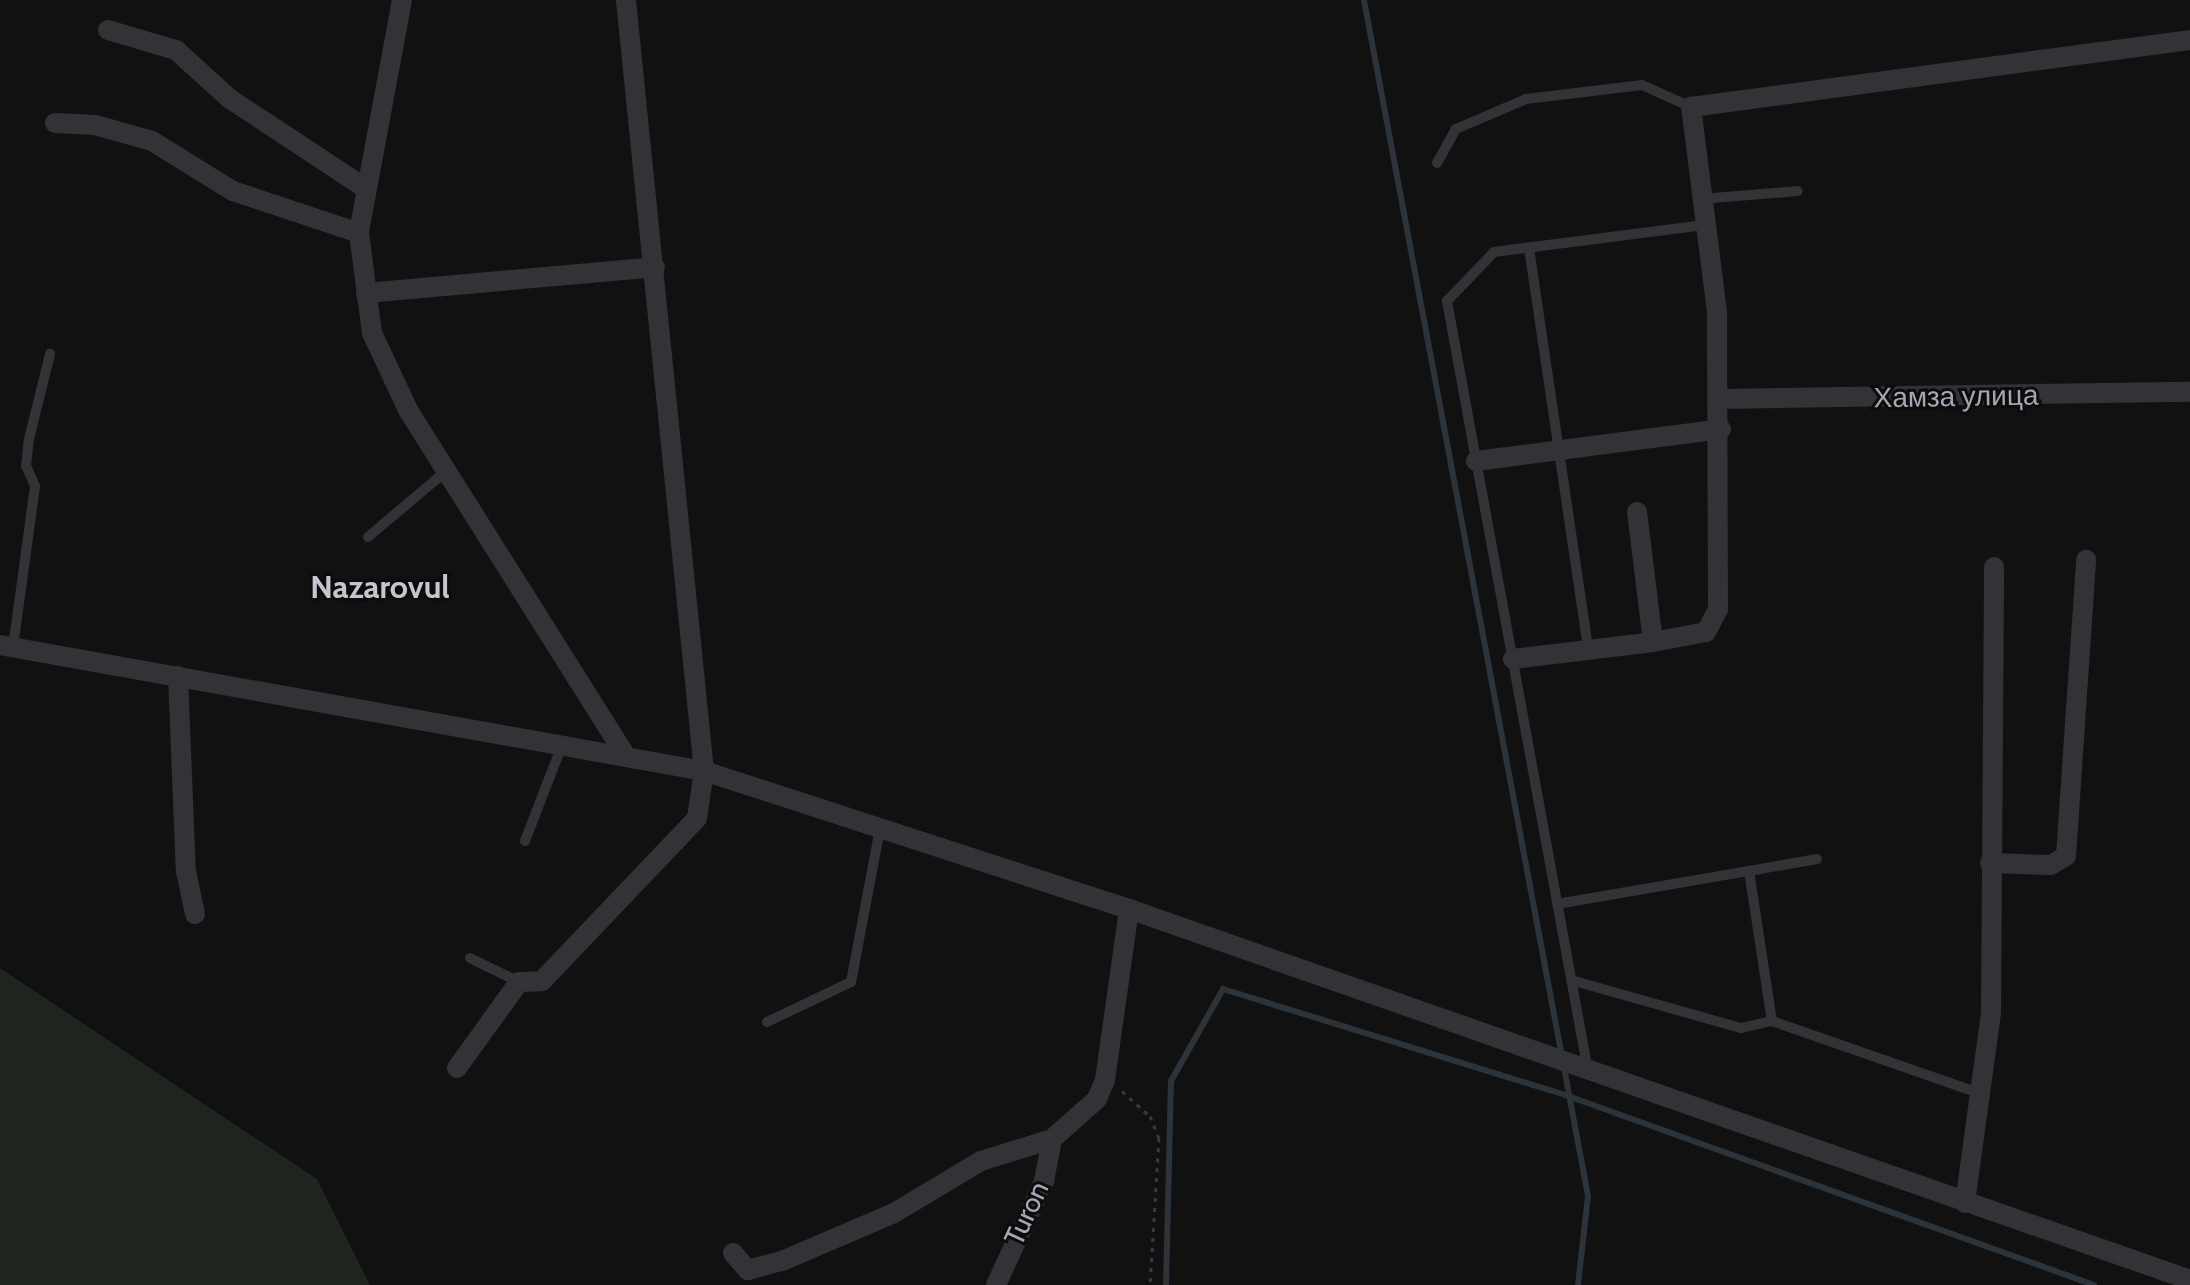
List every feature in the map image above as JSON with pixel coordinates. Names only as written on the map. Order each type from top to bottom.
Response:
[{"type":"street","points":[[402,0],[359,233],[372,333],[446,471],[535,602],[625,755]]},
{"type":"street","points":[[457,1068],[519,982],[542,981],[697,818],[704,771],[626,0]]},
{"type":"street","points":[[108,30],[176,50],[230,99],[365,188]]},
{"type":"street","points":[[1513,659],[1653,642],[1706,632],[1716,622],[1721,399],[1691,107],[2190,40]]},
{"type":"street","points":[[55,123],[152,141],[233,191],[359,233]]},
{"type":"street","points":[[366,293],[655,267]]},
{"type":"street","name":"Хамза улица","points":[[1721,399],[2190,392]]},
{"type":"street","points":[[1476,461],[1721,429]]},
{"type":"street","points":[[1637,512],[1653,642]]},
{"type":"street","points":[[1990,863],[2051,865],[2066,856],[2086,560]]},
{"type":"street","points":[[1965,1203],[1983,1095],[1994,567]]},
{"type":"street","points":[[6,646],[563,743],[704,771],[1129,909],[1549,1060],[2190,1280]]},
{"type":"street","points":[[178,676],[186,871],[195,914]]},
{"type":"street","points":[[733,1253],[748,1270],[782,1261],[894,1213],[981,1161],[1052,1139],[1097,1099],[1105,1080],[1129,909]]},
{"type":"street","name":"Turon","points":[[996,1285],[1044,1181],[1052,1139]]},
{"type":"lane","points":[[1437,163],[1456,129],[1526,99],[1642,85],[1691,107]]},
{"type":"lane","points":[[1699,199],[1798,191]]},
{"type":"lane","points":[[1582,1071],[1571,980],[1447,301],[1494,252],[1704,225]]},
{"type":"lane","points":[[1529,248],[1588,649]]},
{"type":"lane","points":[[6,646],[35,486],[26,466],[29,439],[50,354]]},
{"type":"lane","points":[[368,537],[446,471]]},
{"type":"lane","points":[[525,841],[563,743]]},
{"type":"lane","points":[[767,1022],[851,982],[880,828]]},
{"type":"lane","points":[[1557,904],[1817,859]]},
{"type":"lane","points":[[1749,871],[1772,1021]]},
{"type":"lane","points":[[470,958],[519,982]]},
{"type":"lane","points":[[1571,980],[1741,1028],[1772,1021],[1983,1095]]},
{"type":"path","points":[[1105,1080],[1150,1116],[1159,1138],[1150,1285]]},
{"type":"shaded area","points":[[0,968],[317,1179],[370,1285],[0,1285]]},
{"type":"waterway","points":[[1364,0],[1588,1196],[1578,1285]]},
{"type":"waterway","points":[[1166,1285],[1171,1081],[1223,989],[1568,1096],[2094,1285]]},
{"type":"district","name":"Nazarovul","points":[[380,587]]}]
